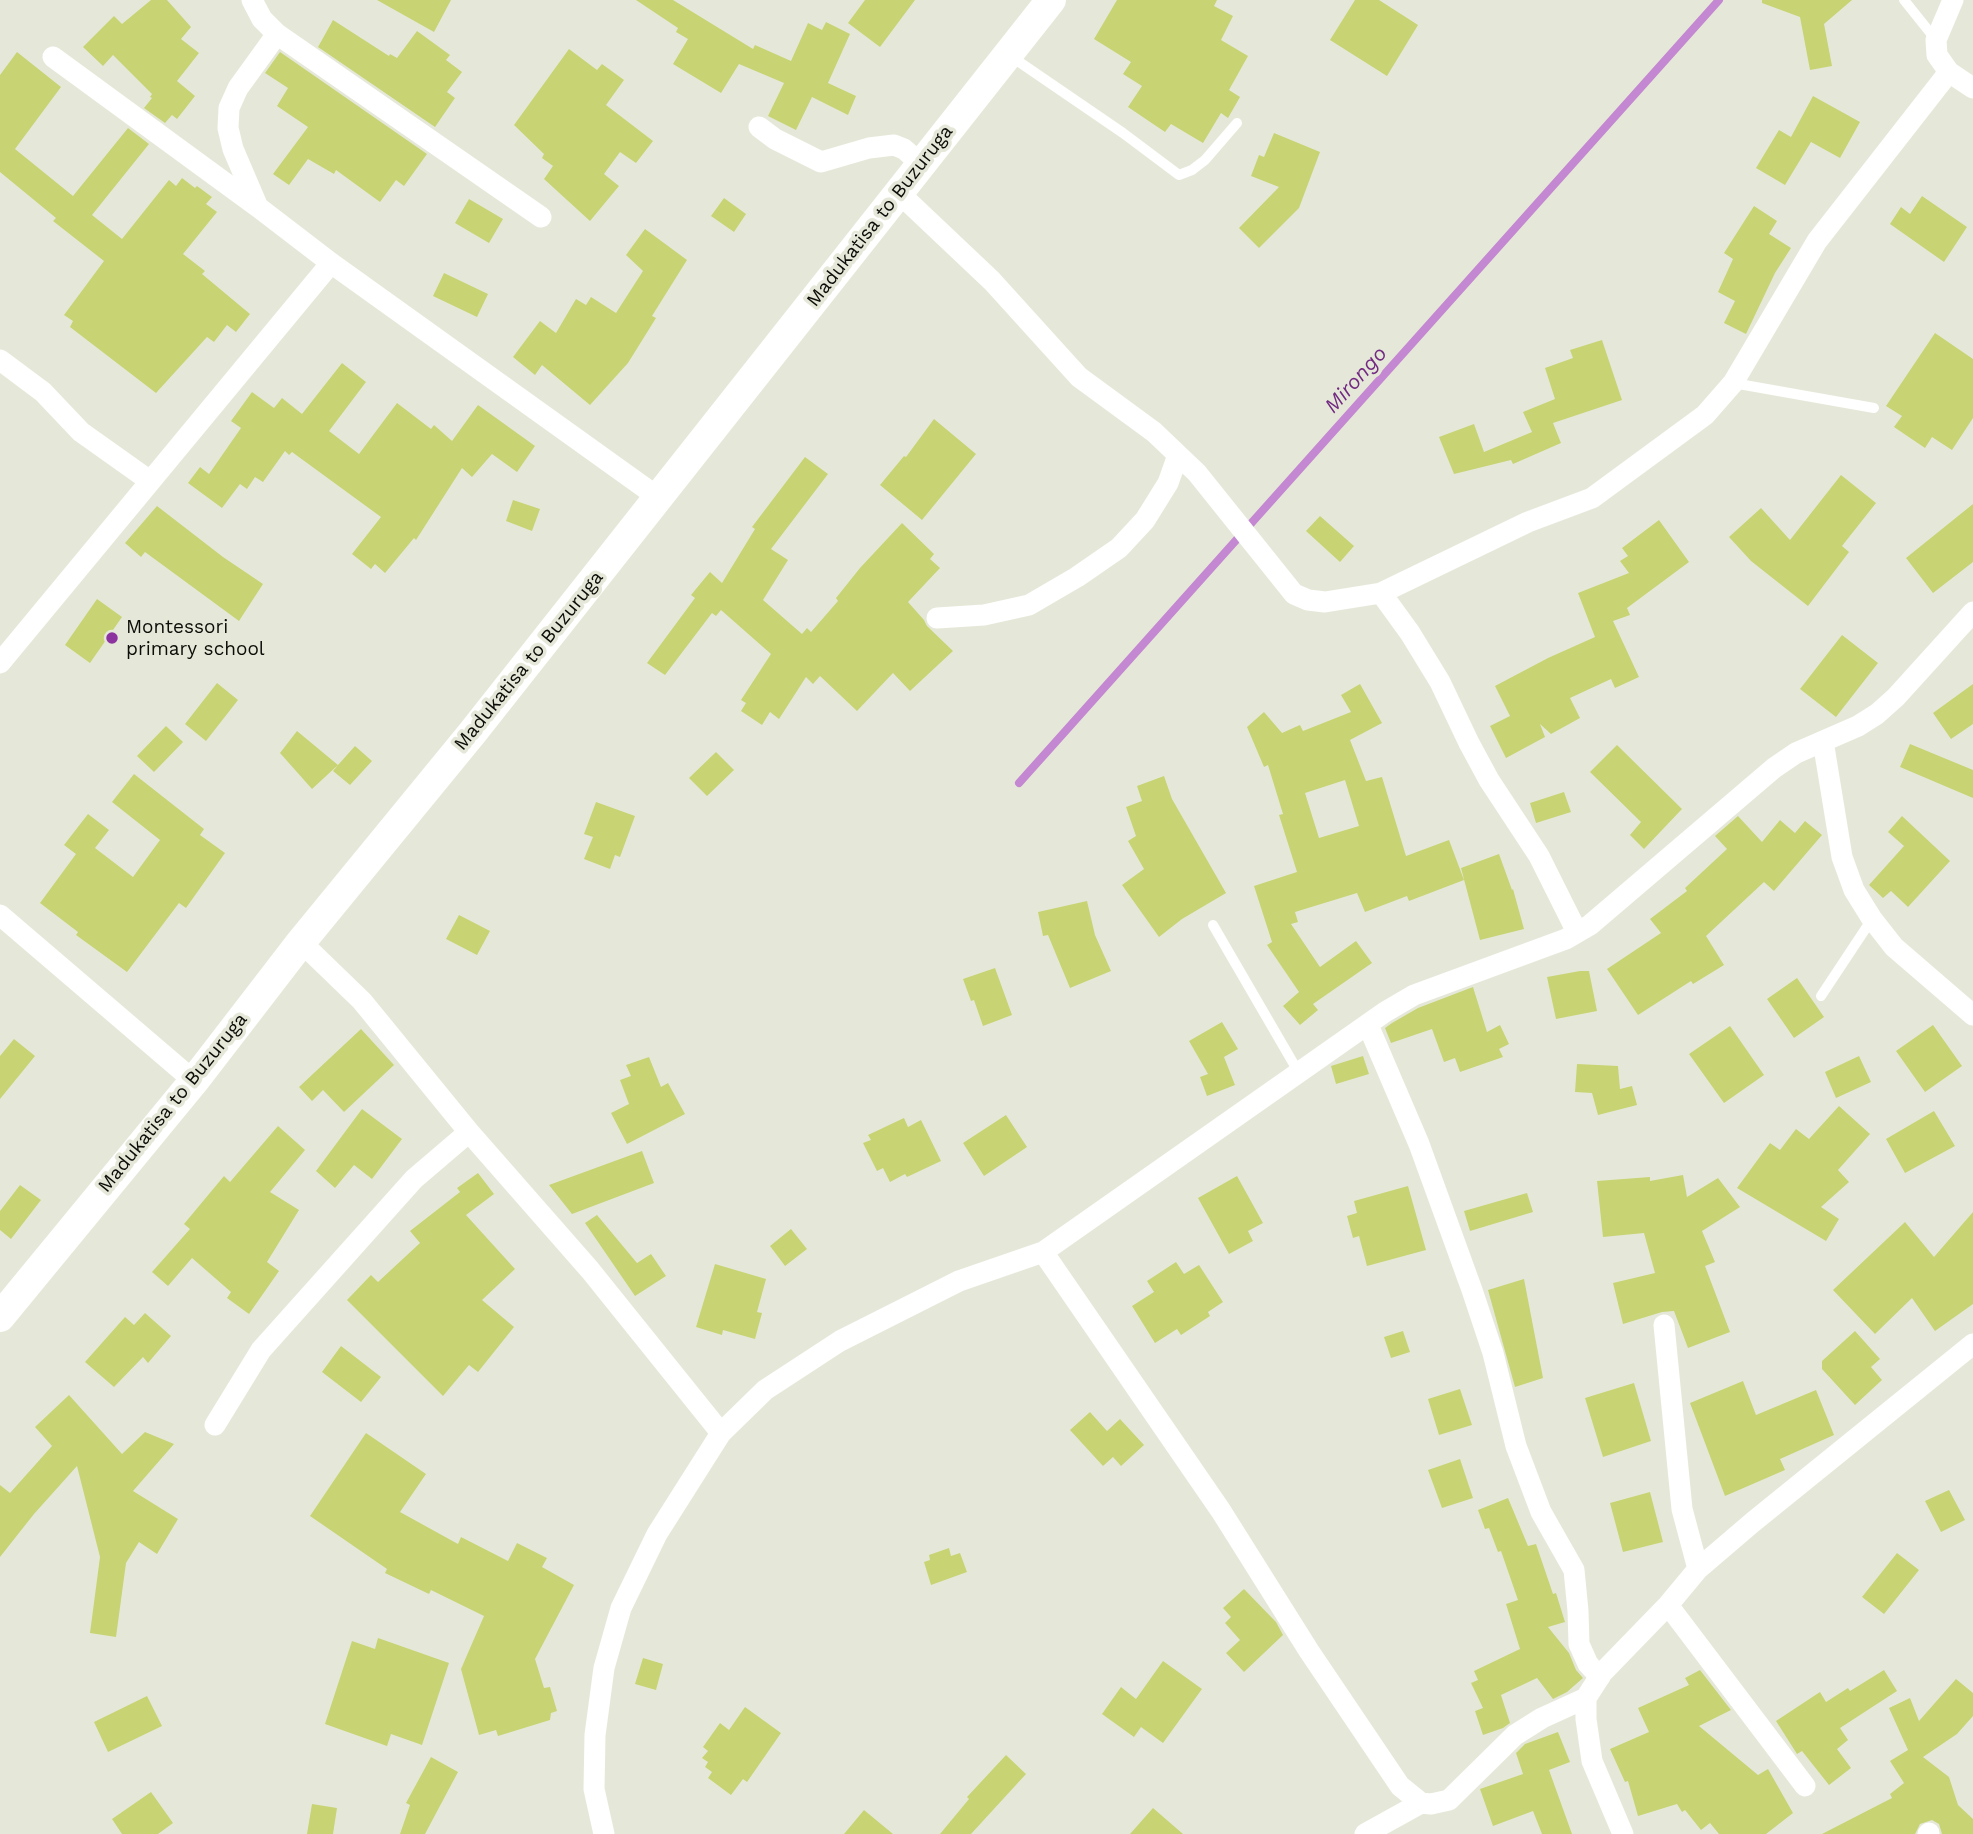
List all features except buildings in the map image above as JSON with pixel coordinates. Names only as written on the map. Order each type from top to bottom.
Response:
[{"type":"main road","name":"Madukatisa to Buzuruga","points":[[3,1308],[194,1081],[301,942],[473,732],[1051,0]]},
{"type":"street","points":[[252,0],[262,19],[277,34],[541,216]]},
{"type":"street","points":[[1953,0],[1936,40],[1937,55],[1949,72],[1973,88]]},
{"type":"street","points":[[258,206],[233,149],[228,128],[229,108],[238,88],[277,34]]},
{"type":"street","points":[[53,57],[258,206],[331,263],[659,498]]},
{"type":"street","points":[[899,193],[992,281],[1079,377],[1154,432],[1197,473],[1294,594],[1308,600],[1325,602],[1381,593],[1528,522],[1592,498],[1705,415],[1732,383],[1817,241],[1949,72]]},
{"type":"street","points":[[759,127],[775,139],[821,162],[869,148],[894,145],[904,149],[921,164]]},
{"type":"street","points":[[0,663],[331,263]]},
{"type":"street","points":[[0,360],[43,392],[80,432],[150,481]]},
{"type":"street","points":[[937,618],[984,615],[1029,605],[1077,577],[1119,548],[1145,520],[1168,483],[1178,455]]},
{"type":"street","points":[[1381,593],[1440,682],[1489,780],[1539,856],[1577,932]]},
{"type":"street","points":[[604,1834],[594,1789],[595,1734],[604,1668],[621,1608],[657,1534],[722,1433],[765,1390],[840,1340],[959,1280],[1043,1252],[1414,995],[1566,939],[1590,925],[1774,768],[1796,754],[1858,726],[1877,714],[1896,697],[1973,612]]},
{"type":"street","points":[[1823,741],[1842,857],[1854,890],[1894,947],[1973,1015]]},
{"type":"street","points":[[0,915],[194,1081]]},
{"type":"street","points":[[301,942],[362,1001],[469,1132],[590,1270],[722,1433]]},
{"type":"street","points":[[1368,1025],[1419,1144],[1472,1290],[1493,1353],[1516,1446],[1541,1512],[1574,1570],[1579,1644],[1588,1664],[1600,1677]]},
{"type":"street","points":[[215,1425],[261,1350],[414,1179],[469,1132]]},
{"type":"street","points":[[1043,1252],[1221,1511],[1400,1786],[1421,1802],[1431,1804],[1449,1800],[1515,1735],[1542,1718],[1586,1698],[1600,1677],[1698,1569],[1973,1344]]},
{"type":"street","points":[[1664,1325],[1682,1510],[1698,1569]]},
{"type":"street","points":[[1668,1605],[1805,1786]]},
{"type":"street","points":[[1586,1698],[1592,1762],[1623,1834]]},
{"type":"street","points":[[1364,1834],[1421,1802]]},
{"type":"lane","points":[[1904,0],[1936,40]]},
{"type":"lane","points":[[1007,54],[1123,133],[1179,175],[1192,170],[1205,160],[1237,123]]},
{"type":"lane","points":[[1732,383],[1874,408]]},
{"type":"lane","points":[[1821,996],[1872,919]]},
{"type":"lane","points":[[1213,925],[1299,1073]]},
{"type":"waterway","name":"Mirongo","points":[[1019,783],[1719,0]]},
{"type":"place","name":"Montessori primary school","points":[[112,638]]}]
